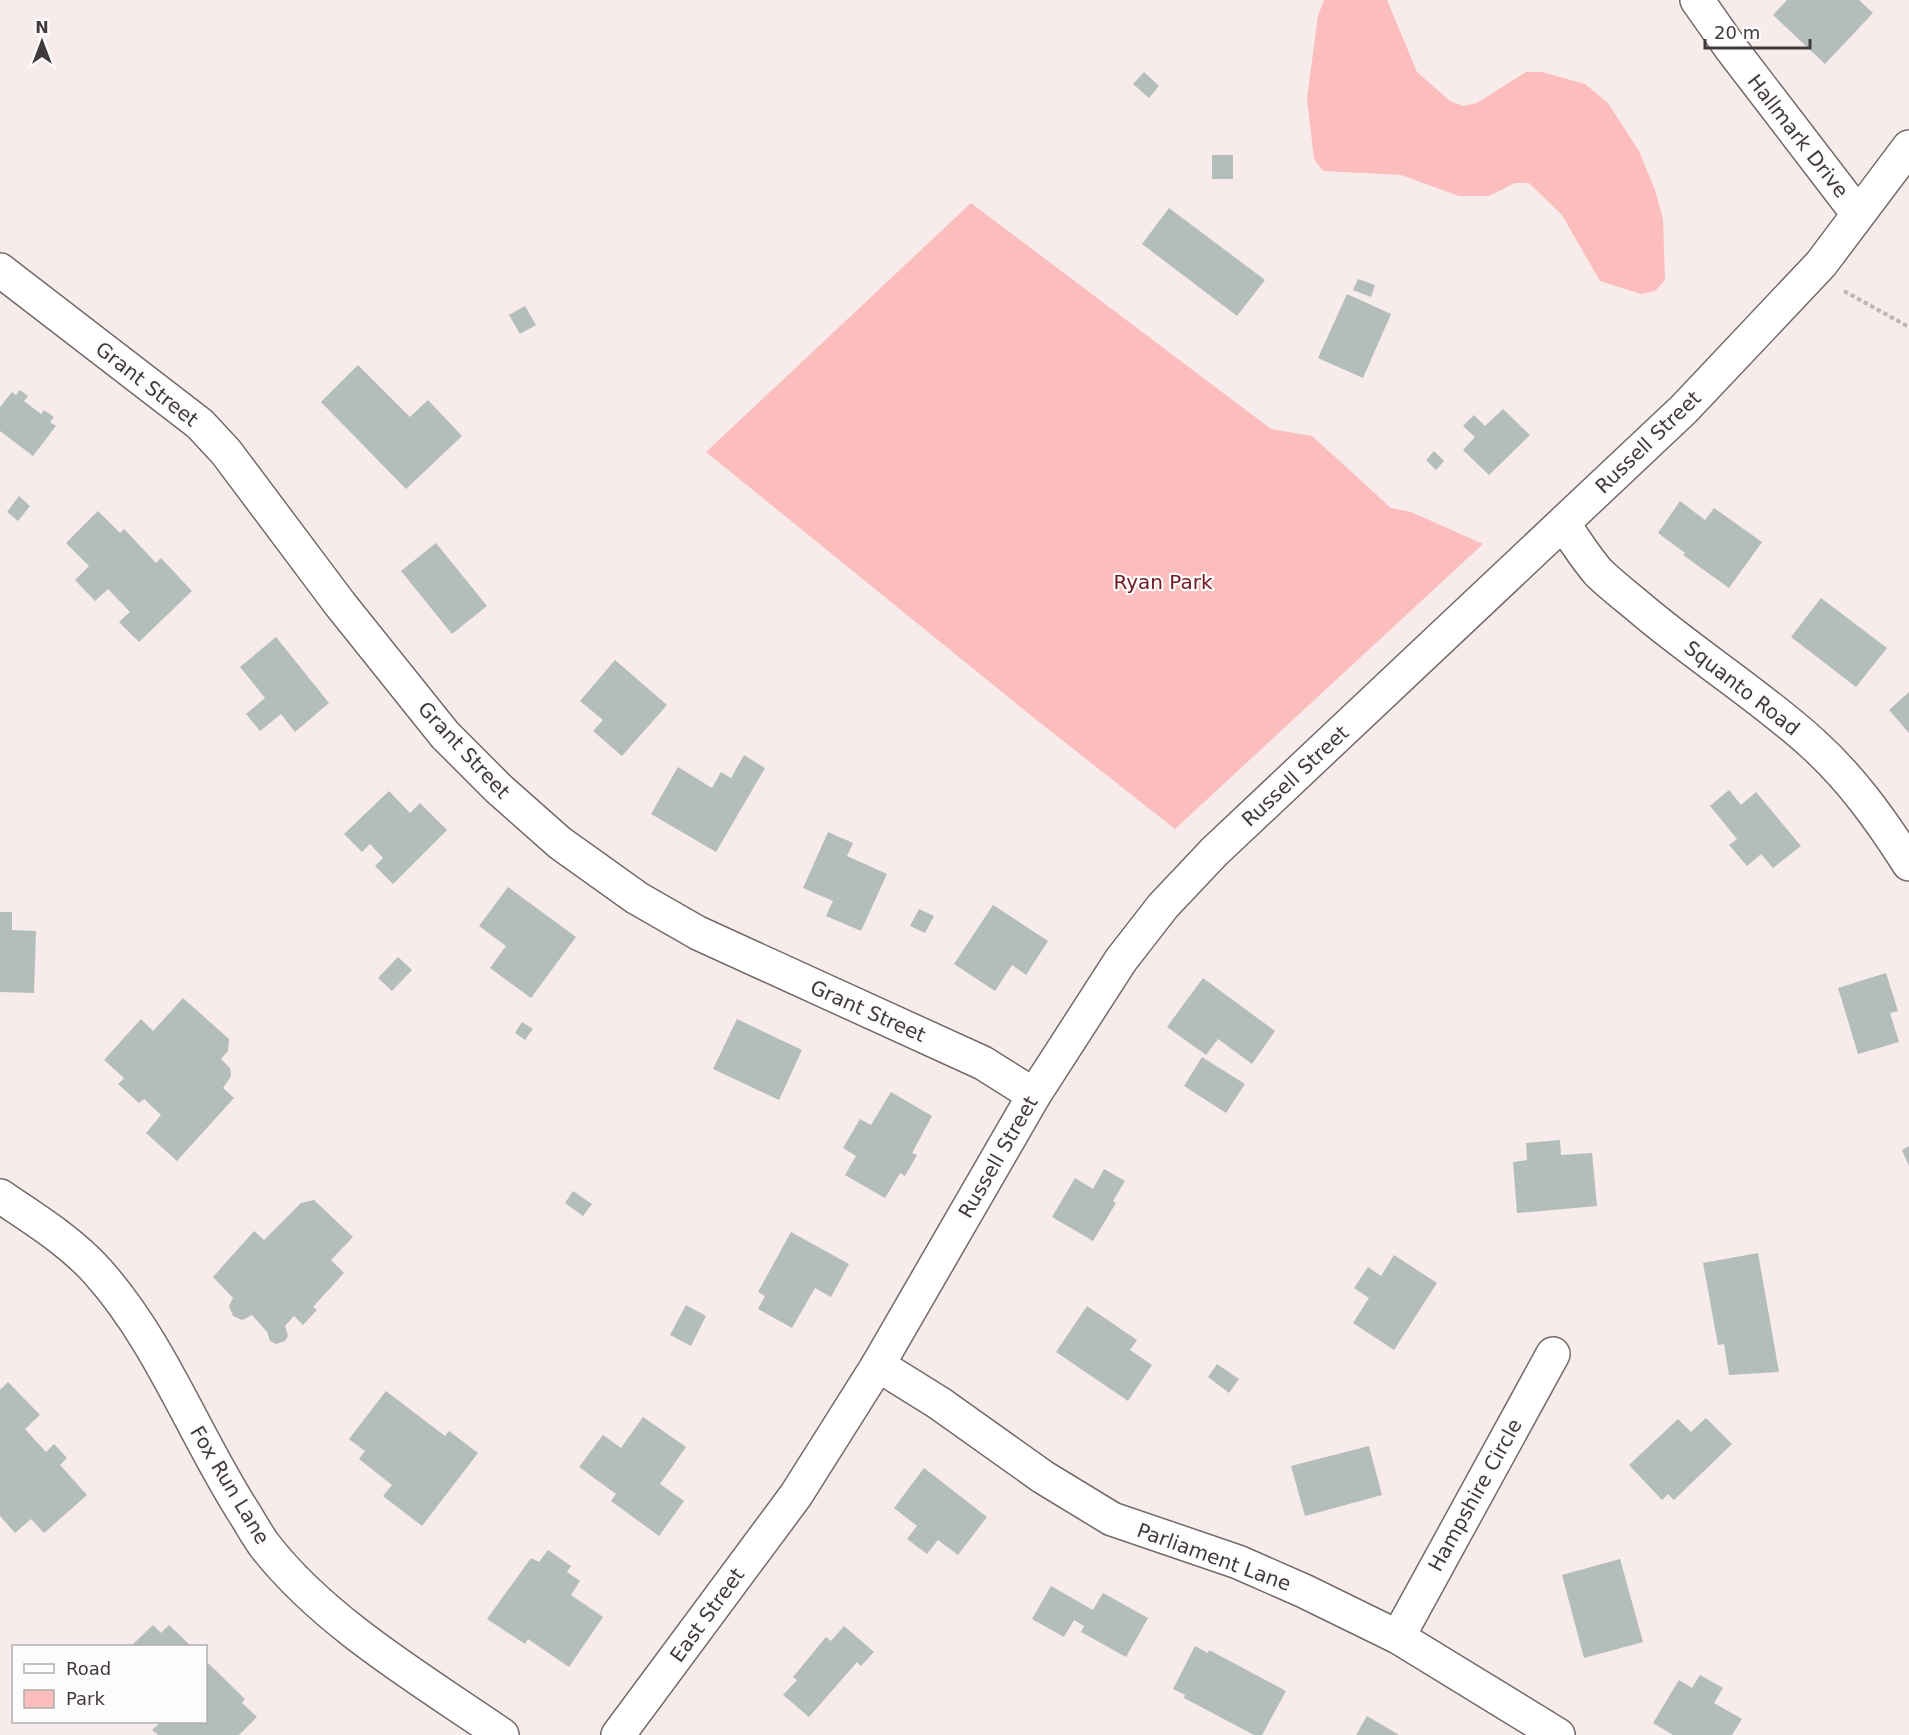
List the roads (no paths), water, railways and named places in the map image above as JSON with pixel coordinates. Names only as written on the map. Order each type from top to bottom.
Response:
[{"type":"street","name":"Hallmark Drive","points":[[1697,0],[1730,47],[1858,214]]},
{"type":"street","name":"Russell Street","points":[[796,1495],[878,1365],[1034,1095],[1121,960],[1163,906],[1188,878],[1684,409],[1821,264],[1909,147]]},
{"type":"street","name":"Grant Street","points":[[0,270],[200,424],[226,452],[340,604],[445,735],[499,789],[561,843],[637,898],[698,933],[983,1063],[1034,1095]]},
{"type":"street","name":"Squanto Road","points":[[1563,524],[1587,558],[1608,581],[1664,629],[1772,709],[1812,743],[1847,778],[1875,813],[1909,864]]},
{"type":"street","name":"Fox Run Lane","points":[[0,1196],[56,1234],[96,1270],[125,1306],[153,1349],[221,1477],[264,1545],[302,1588],[348,1627],[502,1735]]},
{"type":"street","name":"Hampshire Circle","points":[[1398,1637],[1553,1354]]},
{"type":"street","name":"Parliament Lane","points":[[878,1365],[939,1403],[1043,1477],[1112,1519],[1268,1574],[1398,1637],[1558,1735]]},
{"type":"street","name":"East Street","points":[[618,1735],[796,1495]]},
{"type":"park label","name":"Ryan Park","points":[[1163,582]]}]
